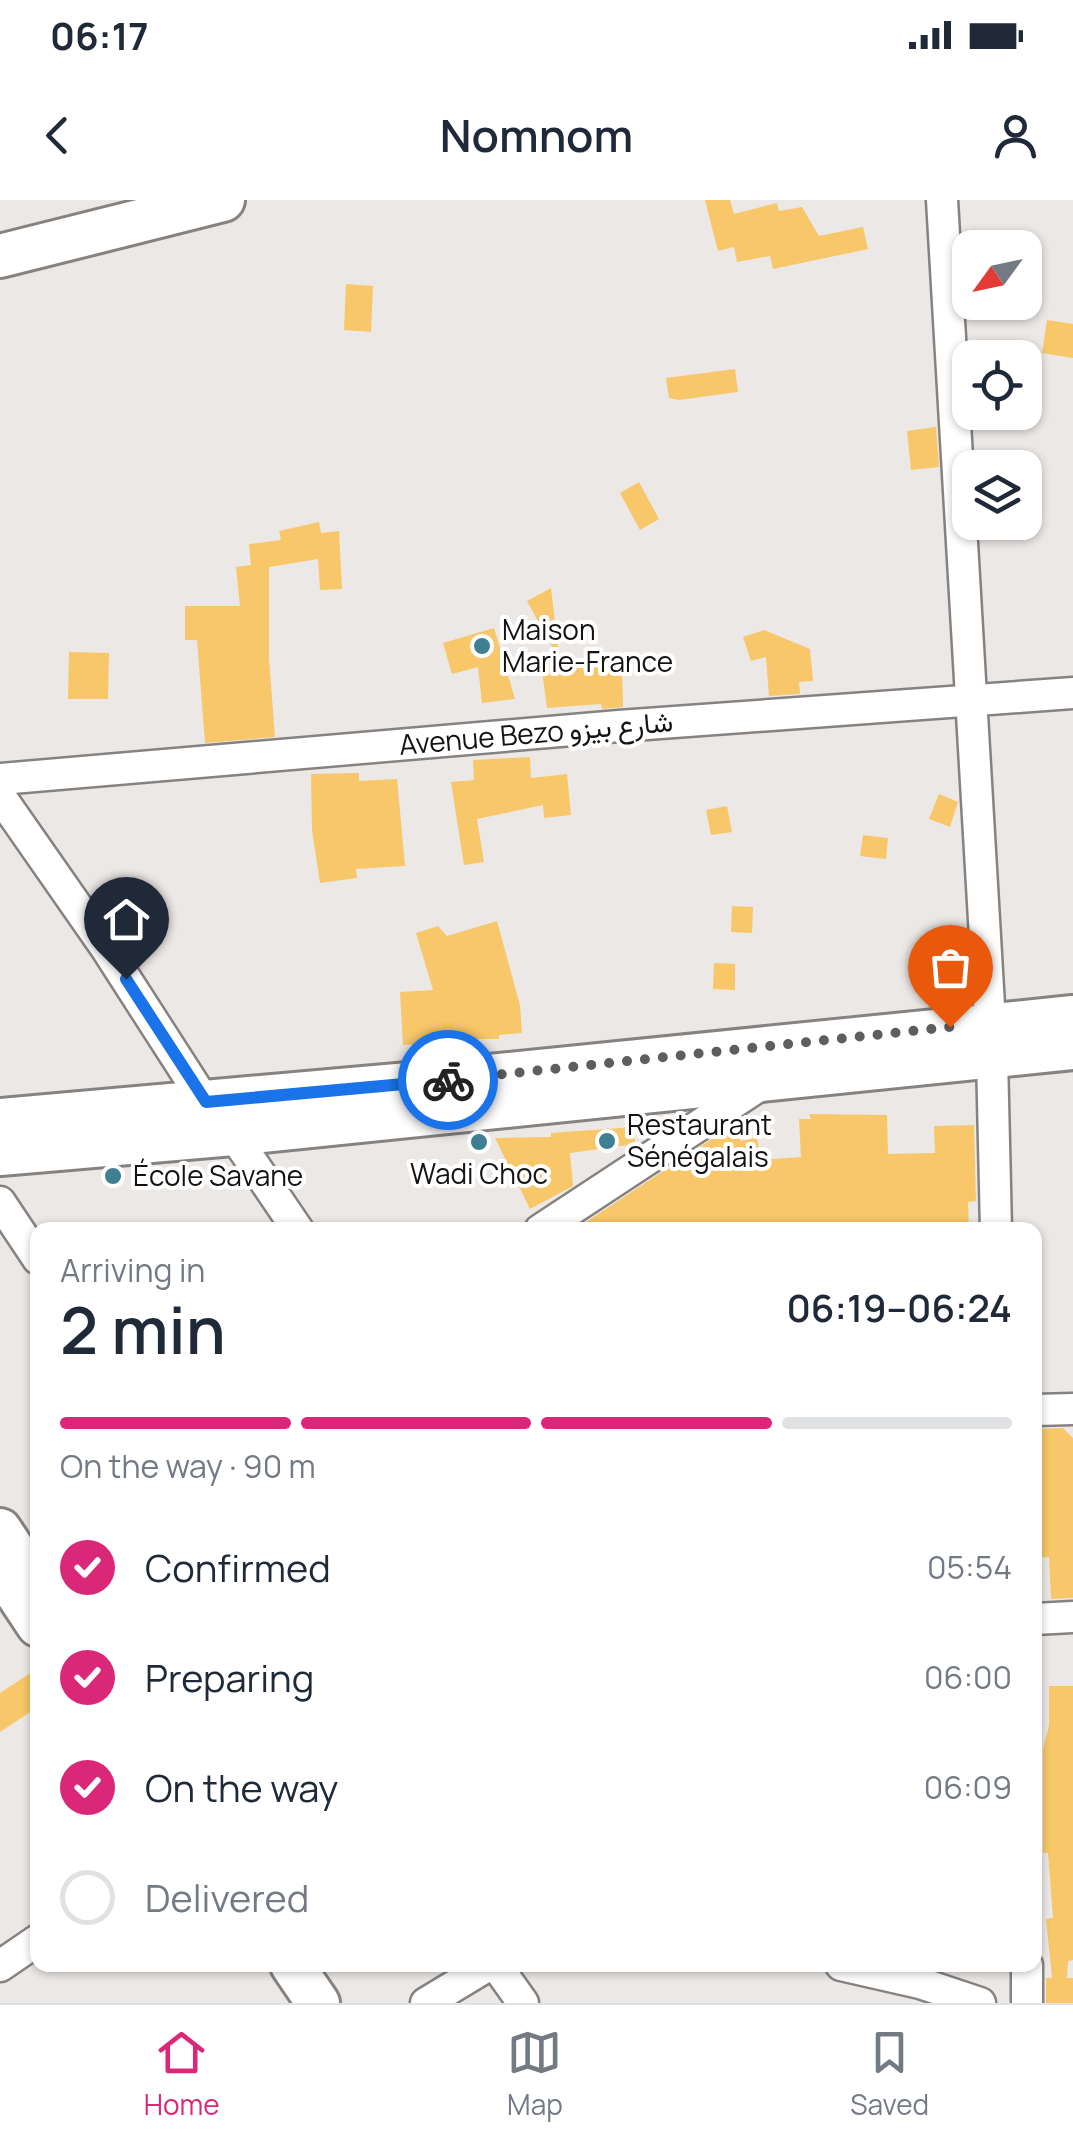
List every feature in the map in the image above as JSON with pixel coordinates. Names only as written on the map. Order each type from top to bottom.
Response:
[{"type":"street","points":[[0,256],[223,200]]},
{"type":"street","points":[[942,200],[990,1040],[996,1222]]},
{"type":"street","name":"Avenue Bezo شارع بيزو","points":[[0,778],[1073,693]]},
{"type":"street","points":[[0,796],[292,1222]]},
{"type":"street","points":[[0,1120],[219,1118],[772,1078],[990,1040],[1073,1016]]},
{"type":"street","points":[[0,1154],[219,1118],[741,1051],[990,1040],[1073,1048]]},
{"type":"street","points":[[552,1222],[772,1078]]},
{"type":"street","points":[[0,1202],[30,1247]]},
{"type":"street","points":[[1042,1410],[1073,1410]]},
{"type":"street","points":[[0,1530],[30,1604]]},
{"type":"street","points":[[1042,1619],[1073,1617]]},
{"type":"street","points":[[0,1966],[30,1945]]},
{"type":"street","points":[[267,1972],[288,2003]]},
{"type":"street","points":[[297,1972],[318,2003]]},
{"type":"street","points":[[426,2003],[480,1972]]},
{"type":"street","points":[[498,1972],[522,2003]]},
{"type":"street","points":[[872,1972],[980,2003]]},
{"type":"street","points":[[1027,1972],[1027,2003]]},
{"type":"building","points":[[705,200],[730,200],[734,214],[777,203],[779,211],[802,207],[819,236],[863,227],[868,249],[773,269],[770,256],[737,262],[734,247],[718,251]]},
{"type":"building","points":[[346,284],[373,286],[371,332],[344,330]]},
{"type":"building","points":[[1047,320],[1073,324],[1073,358],[1042,353]]},
{"type":"building","points":[[735,369],[738,392],[669,398],[666,378]]},
{"type":"building","points":[[936,427],[939,467],[911,470],[907,431]]},
{"type":"building","points":[[639,482],[659,519],[640,530],[620,493]]},
{"type":"building","points":[[319,522],[321,533],[339,531],[342,589],[320,590],[318,559],[269,567],[269,659],[275,737],[205,743],[197,640],[185,640],[185,606],[240,606],[236,567],[251,565],[249,544],[281,540],[279,531]]},
{"type":"building","points":[[551,588],[559,657],[558,658],[527,601]]},
{"type":"building","points":[[494,628],[515,699],[482,703],[478,667],[452,674],[443,643]]},
{"type":"building","points":[[764,630],[810,649],[813,681],[799,682],[800,694],[769,696],[766,657],[751,661],[743,637]]},
{"type":"building","points":[[69,652],[109,653],[108,699],[68,699]]},
{"type":"building","points":[[572,661],[572,668],[622,667],[623,707],[602,709],[601,704],[547,708],[541,663]]},
{"type":"building","points":[[530,757],[531,778],[567,774],[571,815],[544,818],[543,805],[477,819],[484,862],[464,865],[451,782],[474,780],[473,760]]},
{"type":"building","points":[[359,773],[359,781],[397,779],[405,866],[356,869],[357,878],[320,883],[312,830],[311,774]]},
{"type":"building","points":[[939,794],[958,802],[950,827],[929,819]]},
{"type":"building","points":[[727,806],[732,832],[711,835],[706,810]]},
{"type":"building","points":[[863,835],[888,838],[886,859],[860,856]]},
{"type":"building","points":[[732,906],[753,907],[752,933],[731,932]]},
{"type":"building","points":[[497,921],[520,1005],[522,1033],[499,1035],[499,1039],[403,1045],[400,992],[433,990],[416,933],[438,926],[447,936]]},
{"type":"building","points":[[714,963],[735,964],[735,990],[713,989]]},
{"type":"building","points":[[809,1114],[887,1115],[888,1154],[935,1153],[934,1126],[974,1125],[976,1201],[968,1202],[969,1222],[586,1222],[721,1133],[736,1128],[741,1141],[757,1138],[761,1160],[801,1157],[799,1119],[811,1119]]},
{"type":"building","points":[[634,1127],[635,1144],[570,1153],[573,1186],[530,1209],[495,1138],[551,1137],[551,1133]]},
{"type":"building","points":[[1063,1428],[1073,1438],[1073,1598],[1051,1599],[1049,1557],[1042,1558],[1042,1429]]},
{"type":"building","points":[[30,1673],[30,1712],[0,1732],[0,1693]]},
{"type":"building","points":[[1049,1686],[1073,1686],[1073,1960],[1068,1961],[1067,1978],[1073,1978],[1073,2003],[1046,2003],[1046,1978],[1052,1978],[1046,1919],[1053,1918],[1048,1853],[1043,1853],[1043,1749],[1049,1725]]},
{"type":"way so far","points":[[448,1080],[950,1027]]},
{"type":"place","name":"Maison Marie-France","points":[[482,646]]},
{"type":"place","name":"Restaurant Sénégalais","points":[[607,1141]]},
{"type":"place","name":"Wadi Choc","points":[[479,1142]]},
{"type":"place","name":"École Savane","points":[[113,1176]]},
{"type":"route","points":[[126,979],[206,1102],[448,1080]]}]
